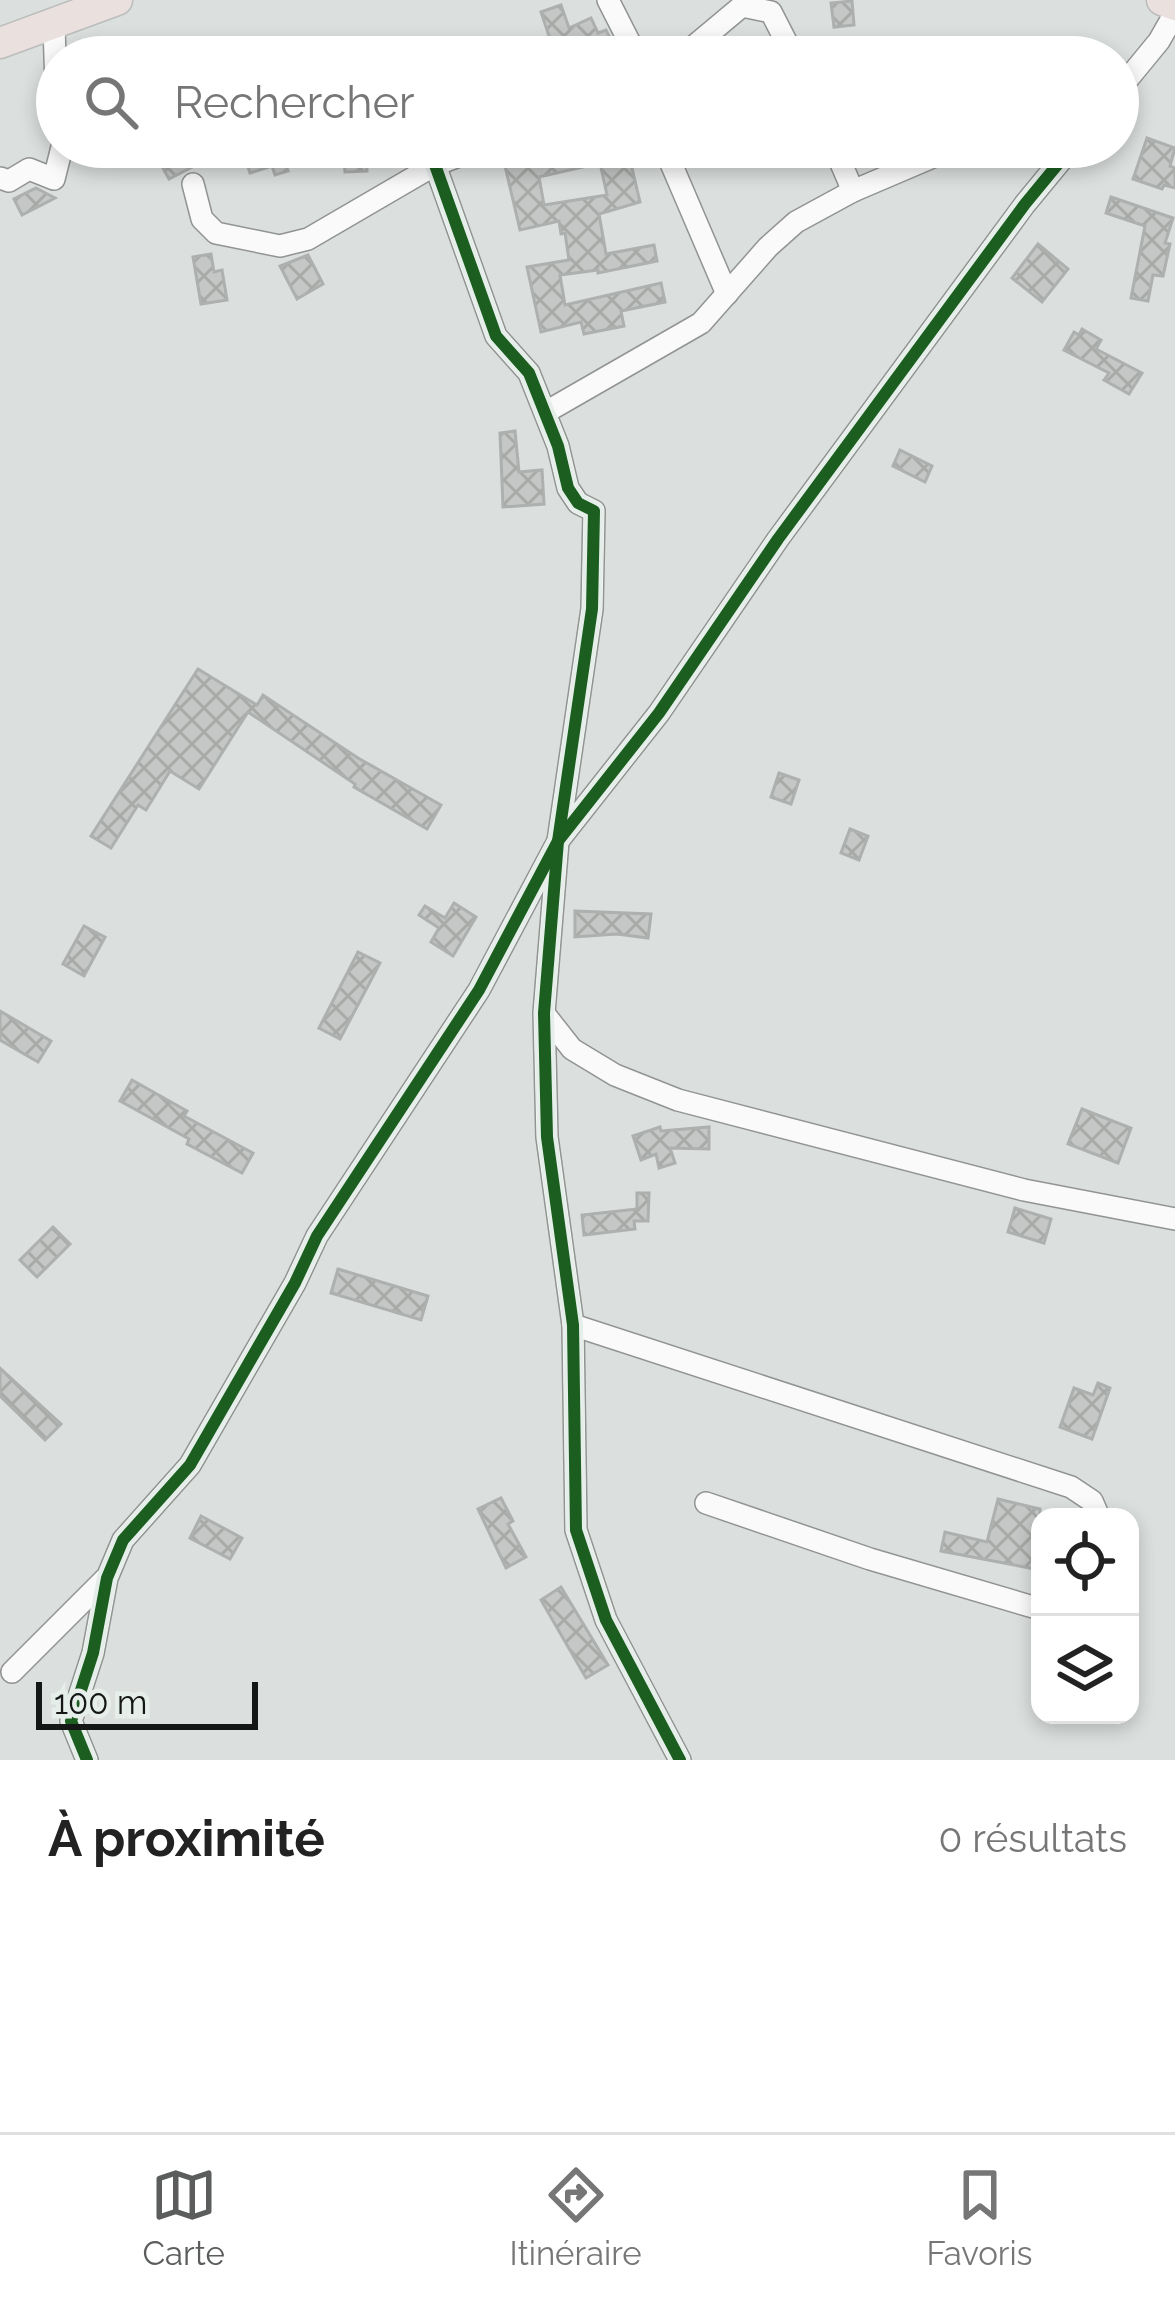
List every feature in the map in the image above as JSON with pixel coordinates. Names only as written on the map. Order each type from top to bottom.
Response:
[{"type":"highway","points":[[0,43],[118,0]]},
{"type":"highway","points":[[1162,0],[1175,9]]},
{"type":"street","points":[[608,0],[626,36]]},
{"type":"street","points":[[706,36],[742,6],[772,12],[784,36]]},
{"type":"street","points":[[1139,66],[1175,9]]},
{"type":"street","points":[[54,26],[54,36]]},
{"type":"street","points":[[0,33],[0,43]]},
{"type":"street","points":[[1139,53],[1159,41]]},
{"type":"street","points":[[0,178],[9,181],[29,169],[54,179],[57,168]]},
{"type":"street","points":[[194,184],[202,219],[216,233],[280,246],[332,227],[430,168]]},
{"type":"street","points":[[436,168],[496,335],[529,373],[568,488],[578,503],[594,511],[597,530],[592,610],[558,841],[544,1013],[547,1138],[573,1325],[575,1530],[606,1620],[680,1760]]},
{"type":"street","points":[[673,168],[727,293]]},
{"type":"street","points":[[843,168],[853,190]]},
{"type":"street","points":[[546,412],[700,323],[796,222],[906,168]]},
{"type":"street","points":[[87,1760],[71,1721],[93,1653],[106,1578],[123,1540],[190,1465],[316,1237],[478,990],[558,841],[658,713],[778,539],[1055,168]]},
{"type":"street","points":[[544,1013],[572,1049],[615,1075],[678,1100],[1024,1190],[1175,1219]]},
{"type":"street","points":[[548,1052],[572,1049]]},
{"type":"street","points":[[573,1325],[1071,1486],[1095,1508]]},
{"type":"street","points":[[706,1503],[870,1559],[1031,1606]]},
{"type":"street","points":[[12,1672],[106,1578]]},
{"type":"building","points":[[852,1],[854,25],[834,27],[831,3]]},
{"type":"building","points":[[561,5],[569,28],[591,18],[598,33],[606,30],[609,36],[549,36],[541,12]]},
{"type":"building","points":[[1147,138],[1175,148],[1170,166],[1175,168],[1175,188],[1164,185],[1162,189],[1133,179]]},
{"type":"building","points":[[163,168],[190,168],[169,179]]},
{"type":"building","points":[[505,168],[578,168],[539,177],[544,205],[607,195],[601,168],[632,168],[640,202],[599,214],[606,254],[654,245],[657,261],[560,275],[565,305],[661,283],[665,302],[621,311],[624,326],[584,334],[581,322],[541,332],[527,267],[569,260],[565,233],[561,234],[559,221],[520,230]]},
{"type":"building","points":[[36,188],[55,198],[22,215],[14,199]]},
{"type":"building","points":[[1111,197],[1173,218],[1165,243],[1170,244],[1163,276],[1153,275],[1148,301],[1131,298],[1145,226],[1106,213]]},
{"type":"building","points":[[1038,244],[1068,269],[1042,302],[1012,278]]},
{"type":"building","points":[[211,254],[214,272],[222,270],[227,300],[201,304],[193,257]]},
{"type":"building","points":[[308,255],[323,284],[297,299],[280,266]]},
{"type":"building","points":[[1082,329],[1101,340],[1096,349],[1142,373],[1129,394],[1104,380],[1109,373],[1064,350],[1074,332],[1079,335]]},
{"type":"building","points":[[515,431],[519,472],[542,470],[544,504],[503,507],[500,433]]},
{"type":"building","points":[[900,450],[932,466],[925,482],[893,466]]},
{"type":"building","points":[[198,669],[257,705],[263,695],[358,758],[441,805],[427,829],[354,787],[248,712],[199,789],[170,771],[146,810],[138,805],[111,848],[91,836]]},
{"type":"building","points":[[779,773],[799,780],[791,804],[771,797]]},
{"type":"building","points":[[850,829],[868,836],[859,860],[841,853]]},
{"type":"building","points":[[454,903],[476,917],[453,956],[431,942],[439,928],[419,915],[425,906],[445,918]]},
{"type":"building","points":[[575,911],[651,914],[648,938],[575,937]]},
{"type":"building","points":[[84,926],[105,937],[84,976],[63,964]]},
{"type":"building","points":[[358,952],[380,963],[340,1039],[319,1028]]},
{"type":"building","points":[[0,1011],[51,1041],[38,1062],[0,1040]]},
{"type":"building","points":[[132,1080],[187,1111],[184,1116],[253,1153],[242,1173],[120,1101]]},
{"type":"building","points":[[1082,1109],[1131,1128],[1118,1163],[1068,1144]]},
{"type":"building","points":[[660,1127],[661,1131],[709,1127],[709,1149],[670,1148],[675,1163],[659,1168],[656,1154],[641,1160],[633,1136]]},
{"type":"building","points":[[637,1193],[649,1193],[648,1221],[634,1221],[635,1229],[584,1235],[582,1215],[637,1209]]},
{"type":"building","points":[[1015,1208],[1051,1219],[1044,1243],[1008,1232]]},
{"type":"building","points":[[53,1227],[70,1244],[37,1277],[20,1260]]},
{"type":"building","points":[[338,1269],[428,1296],[421,1320],[331,1293]]},
{"type":"building","points":[[0,1368],[61,1424],[45,1440],[0,1396]]},
{"type":"building","points":[[1098,1383],[1110,1388],[1092,1439],[1060,1427],[1074,1388],[1093,1395]]},
{"type":"building","points":[[501,1498],[513,1521],[508,1524],[526,1557],[506,1568],[478,1509]]},
{"type":"building","points":[[998,1499],[1036,1508],[1031,1508],[1031,1568],[941,1551],[945,1532],[987,1542]]},
{"type":"building","points":[[201,1516],[242,1538],[230,1559],[190,1538]]},
{"type":"building","points":[[561,1587],[608,1665],[586,1678],[541,1600]]},
{"type":"cycle path","points":[[436,168],[496,336],[529,373],[558,446],[568,488],[578,503],[594,511],[592,609],[558,841],[544,1013],[547,1137],[573,1325],[576,1530],[606,1620],[680,1760]]},
{"type":"cycle path","points":[[87,1760],[71,1721],[93,1653],[107,1578],[123,1540],[190,1465],[317,1236],[479,990],[558,841],[659,713],[778,539],[1055,168]]}]
